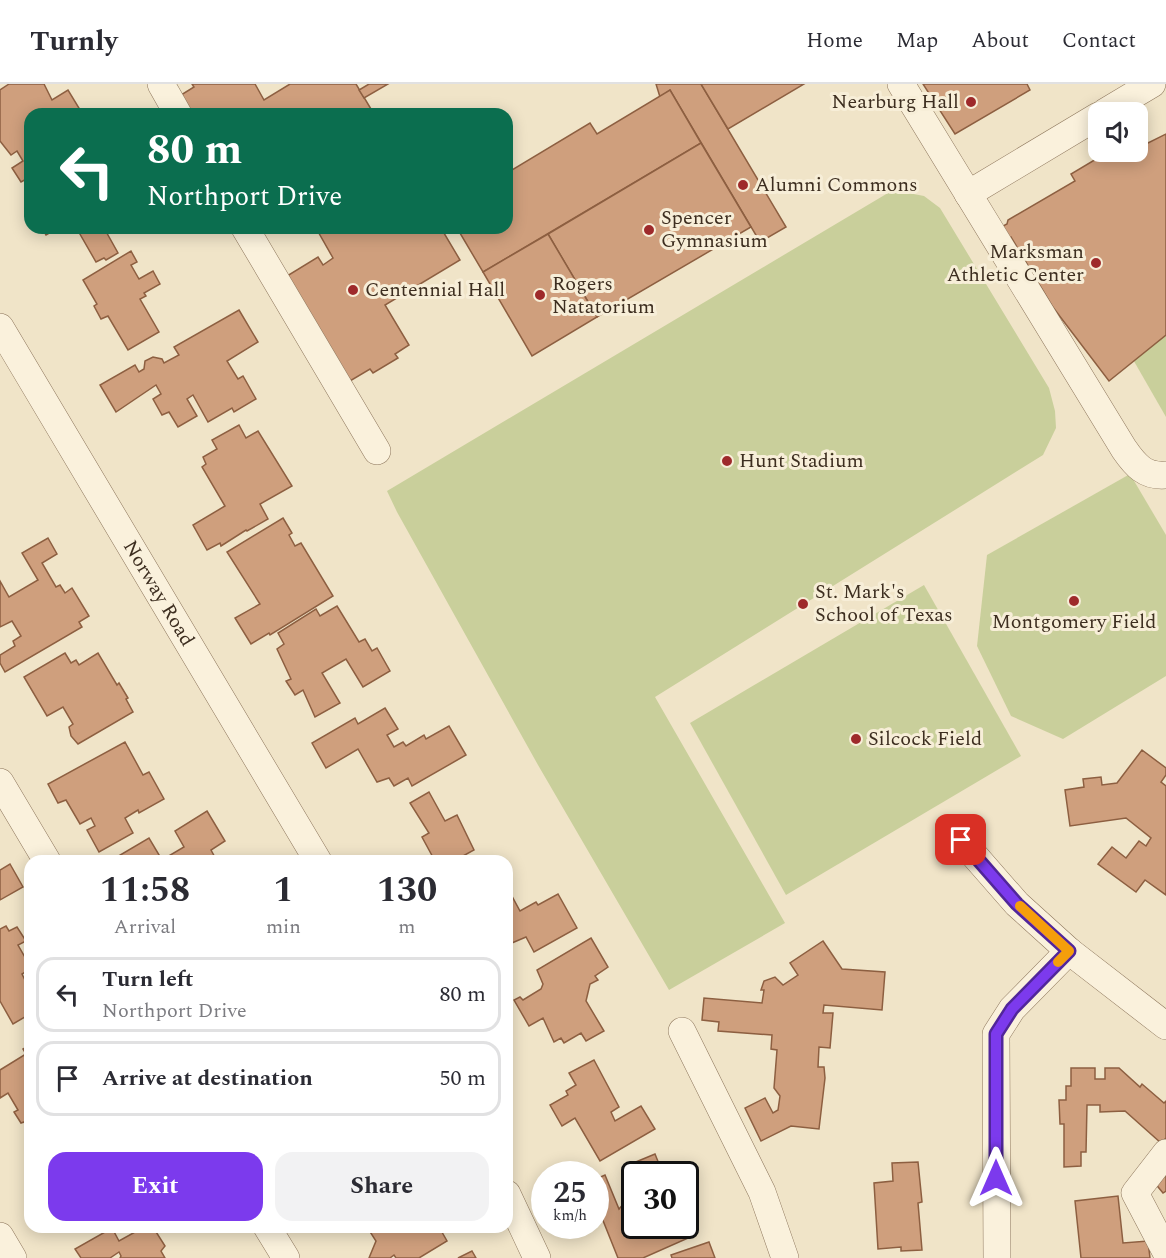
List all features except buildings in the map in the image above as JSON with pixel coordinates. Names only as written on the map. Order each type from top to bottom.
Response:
[{"type":"street","points":[[160,84],[174,108]]},
{"type":"street","points":[[901,84],[1129,456],[1135,464],[1153,476],[1166,475]]},
{"type":"street","points":[[1115,102],[1125,91],[1152,84]]},
{"type":"street","points":[[968,194],[1088,122]]},
{"type":"street","points":[[250,234],[377,451]]},
{"type":"street","name":"Norway Road","points":[[0,327],[314,855]]},
{"type":"street","points":[[0,782],[43,855]]},
{"type":"street","points":[[961,840],[1017,904],[1069,951],[1166,1026]]},
{"type":"street","points":[[997,1258],[996,1034],[1012,1009],[1069,951]]},
{"type":"street","points":[[682,1031],[762,1192],[785,1258]]},
{"type":"street","points":[[1166,1153],[1135,1193],[1166,1251]]},
{"type":"street","points":[[513,1207],[537,1258]]},
{"type":"street","points":[[271,1233],[286,1258]]},
{"type":"street","points":[[0,1236],[13,1258]]},
{"type":"green space","points":[[893,190],[924,196],[940,208],[1049,388],[1055,411],[1056,428],[1043,455],[655,697],[785,923],[669,990],[538,765],[387,491]]},
{"type":"green space","points":[[1166,335],[1166,417],[1131,356]]},
{"type":"green space","name":"Montgomery Field","points":[[1130,474],[1166,535],[1166,676],[1063,739],[1011,716],[977,646],[987,555]]},
{"type":"green space","name":"Silcock Field","points":[[924,585],[1021,756],[786,895],[690,723]]},
{"type":"slow traffic","points":[[1020,906],[1069,951],[1058,962]]},
{"type":"place","name":"Nearburg Hall","points":[[971,102]]},
{"type":"place","name":"Alumni Commons","points":[[743,185]]},
{"type":"place","name":"Spencer Gymnasium","points":[[649,230]]},
{"type":"place","name":"Marksman Athletic Center","points":[[1096,263]]},
{"type":"place","name":"Centennial Hall","points":[[353,290]]},
{"type":"place","name":"Rogers Natatorium","points":[[540,295]]},
{"type":"place","name":"Hunt Stadium","points":[[727,461]]},
{"type":"place","name":"Montgomery Field","points":[[1074,601]]},
{"type":"place","name":"St. Mark's School of Texas","points":[[803,604]]},
{"type":"place","name":"Silcock Field","points":[[856,739]]},
{"type":"route","points":[[961,840],[1017,904],[1069,951],[1012,1009],[996,1034],[996,1178]]}]
